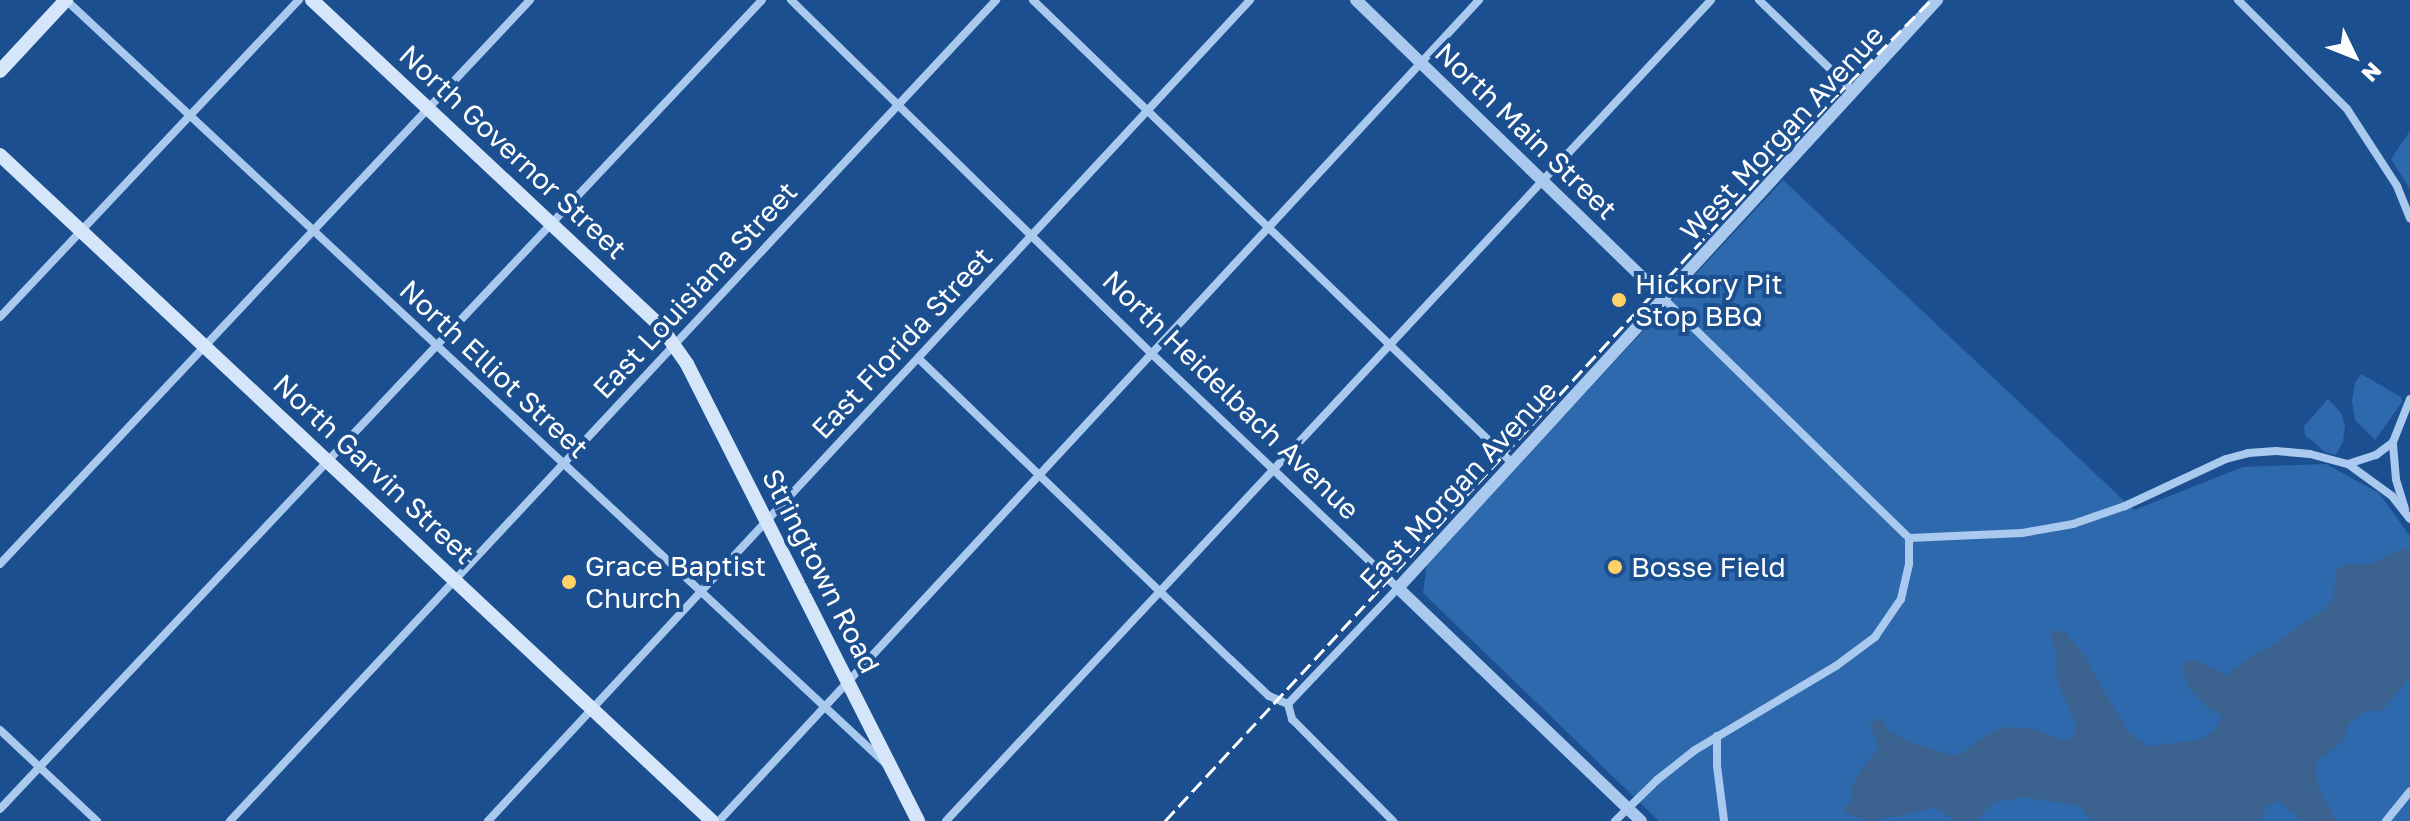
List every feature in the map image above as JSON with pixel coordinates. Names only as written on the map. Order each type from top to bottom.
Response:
[{"type":"main road","points":[[0,71],[66,0]]},
{"type":"main road","name":"North Governor Street","points":[[312,0],[653,318],[674,345]]},
{"type":"main road","name":"North Garvin Street","points":[[0,155],[712,821]]},
{"type":"main road","name":"Stringtown Road","points":[[674,345],[767,521],[918,821]]},
{"type":"street","name":"North Elliot Street","points":[[66,0],[891,769]]},
{"type":"street","points":[[0,317],[299,0]]},
{"type":"street","points":[[0,564],[530,0]]},
{"type":"street","points":[[0,809],[762,0]]},
{"type":"street","name":"North Heidelbach Avenue","points":[[791,0],[1152,354],[1641,821]]},
{"type":"street","name":"East Louisiana Street","points":[[230,821],[996,0]]},
{"type":"street","points":[[1033,0],[1511,462]]},
{"type":"street","name":"East Florida Street","points":[[488,821],[1250,0]]},
{"type":"street","name":"North Main Street","points":[[1356,0],[1662,297]]},
{"type":"street","points":[[719,821],[1479,0]]},
{"type":"street","points":[[946,821],[1711,0]]},
{"type":"street","points":[[1759,0],[1853,91]]},
{"type":"street","name":"West Morgan Avenue","points":[[1662,297],[1937,0]]},
{"type":"street","points":[[2238,0],[2347,109],[2397,186],[2410,218]]},
{"type":"street","points":[[1615,821],[1674,765],[1836,666],[1875,637],[1901,599],[1909,564],[1909,538],[1662,297]]},
{"type":"street","name":"East Morgan Avenue","points":[[1288,704],[1398,588],[1662,297]]},
{"type":"street","points":[[918,358],[1269,696],[1288,704],[1292,719],[1391,820]]},
{"type":"street","points":[[2408,515],[2396,479],[2393,442],[2410,399]]},
{"type":"street","points":[[2348,464],[2376,455],[2393,442]]},
{"type":"street","points":[[1909,538],[2022,533],[2073,524],[2125,506],[2205,467],[2248,453],[2310,454],[2348,464],[2378,484],[2408,515]]},
{"type":"street","points":[[0,730],[97,821]]},
{"type":"street","points":[[1717,736],[1724,821]]},
{"type":"street","points":[[2386,821],[2410,791]]},
{"type":"shaded area","points":[[2410,131],[2410,189],[2391,159]]},
{"type":"shaded area","points":[[1783,180],[2134,510],[2243,467],[2326,464],[2379,493],[2410,536],[2410,821],[1659,821],[1423,593],[1427,564]]},
{"type":"shaded area","points":[[2361,374],[2401,397],[2402,402],[2375,440],[2355,420],[2352,401],[2355,383]]},
{"type":"shaded area","points":[[2328,399],[2341,413],[2345,425],[2343,442],[2336,455],[2325,452],[2305,435],[2304,426]]},
{"type":"shaded area","points":[[2404,548],[2410,549],[2410,677],[2383,710],[2363,712],[2355,718],[2343,740],[2315,764],[2318,787],[2336,821],[2303,821],[2280,802],[2267,806],[2260,821],[2091,821],[2080,806],[2022,797],[1992,803],[1977,821],[1956,821],[1935,808],[1870,821],[1847,814],[1844,808],[1853,799],[1850,792],[1858,775],[1879,747],[1869,724],[1879,717],[1889,731],[1907,741],[1949,754],[1960,754],[2003,727],[2034,729],[2063,741],[2071,738],[2077,727],[2057,681],[2055,649],[2050,638],[2053,631],[2064,631],[2081,651],[2128,732],[2149,747],[2202,739],[2213,732],[2223,716],[2207,708],[2190,689],[2182,669],[2184,662],[2196,660],[2227,675],[2327,607],[2334,599],[2335,570],[2345,564],[2372,564]]},
{"type":"railway","points":[[1165,821],[1835,97],[1931,0]]},
{"type":"place","name":"Hickory Pit Stop BBQ","points":[[1619,300]]},
{"type":"place","name":"Bosse Field","points":[[1615,567]]},
{"type":"place","name":"Grace Baptist Church","points":[[569,582]]}]
